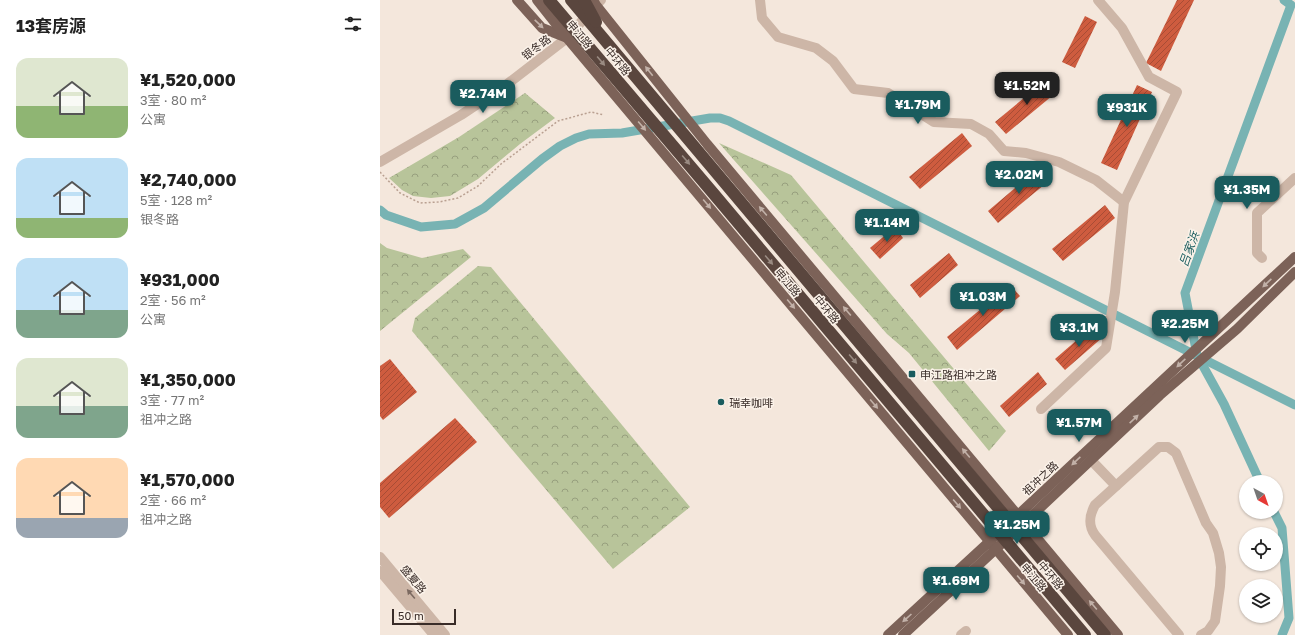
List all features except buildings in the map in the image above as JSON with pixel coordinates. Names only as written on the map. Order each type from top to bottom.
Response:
[{"type":"highway","name":"中环路","points":[[549,0],[1085,635]]},
{"type":"highway","name":"中环路","points":[[571,0],[1105,635]]},
{"type":"highway","points":[[584,0],[608,44]]},
{"type":"main road","points":[[517,0],[542,28],[567,38]]},
{"type":"main road","name":"申江路","points":[[537,0],[567,38],[656,142],[992,546],[1068,635]]},
{"type":"main road","points":[[595,1],[707,144],[1118,635]]},
{"type":"main road","name":"祖冲之路","points":[[1021,519],[1091,460],[1230,317],[1295,257]]},
{"type":"main road","name":"祖冲之路","points":[[903,635],[992,546],[1158,391],[1237,329],[1295,272]]},
{"type":"main road","name":"祖冲之路","points":[[888,635],[992,546]]},
{"type":"street","points":[[760,0],[762,18],[778,37],[816,48],[833,61],[854,89],[888,93],[934,122],[972,124],[989,134],[1004,151],[1026,153],[1059,162],[1096,180],[1124,202]]},
{"type":"street","points":[[1041,410],[1106,348],[1115,292],[1124,202],[1177,92],[1149,77],[1122,28],[1098,0]]},
{"type":"street","name":"银冬路","points":[[380,162],[419,140],[512,80],[567,38],[595,1]]},
{"type":"street","points":[[1262,258],[1257,253],[1257,213],[1295,178]]},
{"type":"street","points":[[1179,635],[1092,530],[1090,520],[1094,506],[1159,447],[1168,447],[1176,453],[1206,523],[1213,533],[1219,553],[1221,567],[1220,586],[1214,621],[1208,631],[1201,635]]},
{"type":"street","points":[[1091,460],[1116,486]]},
{"type":"street","name":"盛夏路","points":[[380,557],[446,635]]},
{"type":"street","name":"盛夏路","points":[[380,571],[434,635]]},
{"type":"path","points":[[380,172],[400,193],[420,202],[439,202],[458,198],[478,186],[501,164],[558,121],[591,112],[604,115]]},
{"type":"green space","points":[[525,93],[555,118],[520,144],[478,179],[450,196],[431,198],[413,196],[402,190],[389,178],[459,137]]},
{"type":"green space","points":[[719,143],[791,175],[1006,431],[989,451],[909,353],[887,334]]},
{"type":"green space","points":[[380,243],[387,248],[422,258],[463,249],[471,257],[380,331]]},
{"type":"green space","points":[[478,266],[491,267],[690,507],[613,569],[412,331],[415,318]]},
{"type":"waterway","name":"吕家浜","points":[[1257,475],[1224,404],[1197,355],[1185,293],[1291,5],[1284,0]]},
{"type":"waterway","points":[[380,210],[386,215],[421,227],[455,224],[484,208],[542,159],[560,146],[576,138],[589,134],[622,133],[710,118],[720,118],[729,121],[1295,405]]},
{"type":"waterway","name":"吕家浜","points":[[1278,519],[1282,528],[1289,618],[1282,635]]},
{"type":"place","name":"申江路祖冲之路","points":[[912,374]]},
{"type":"place","name":"瑞幸咖啡","points":[[721,402]]}]
